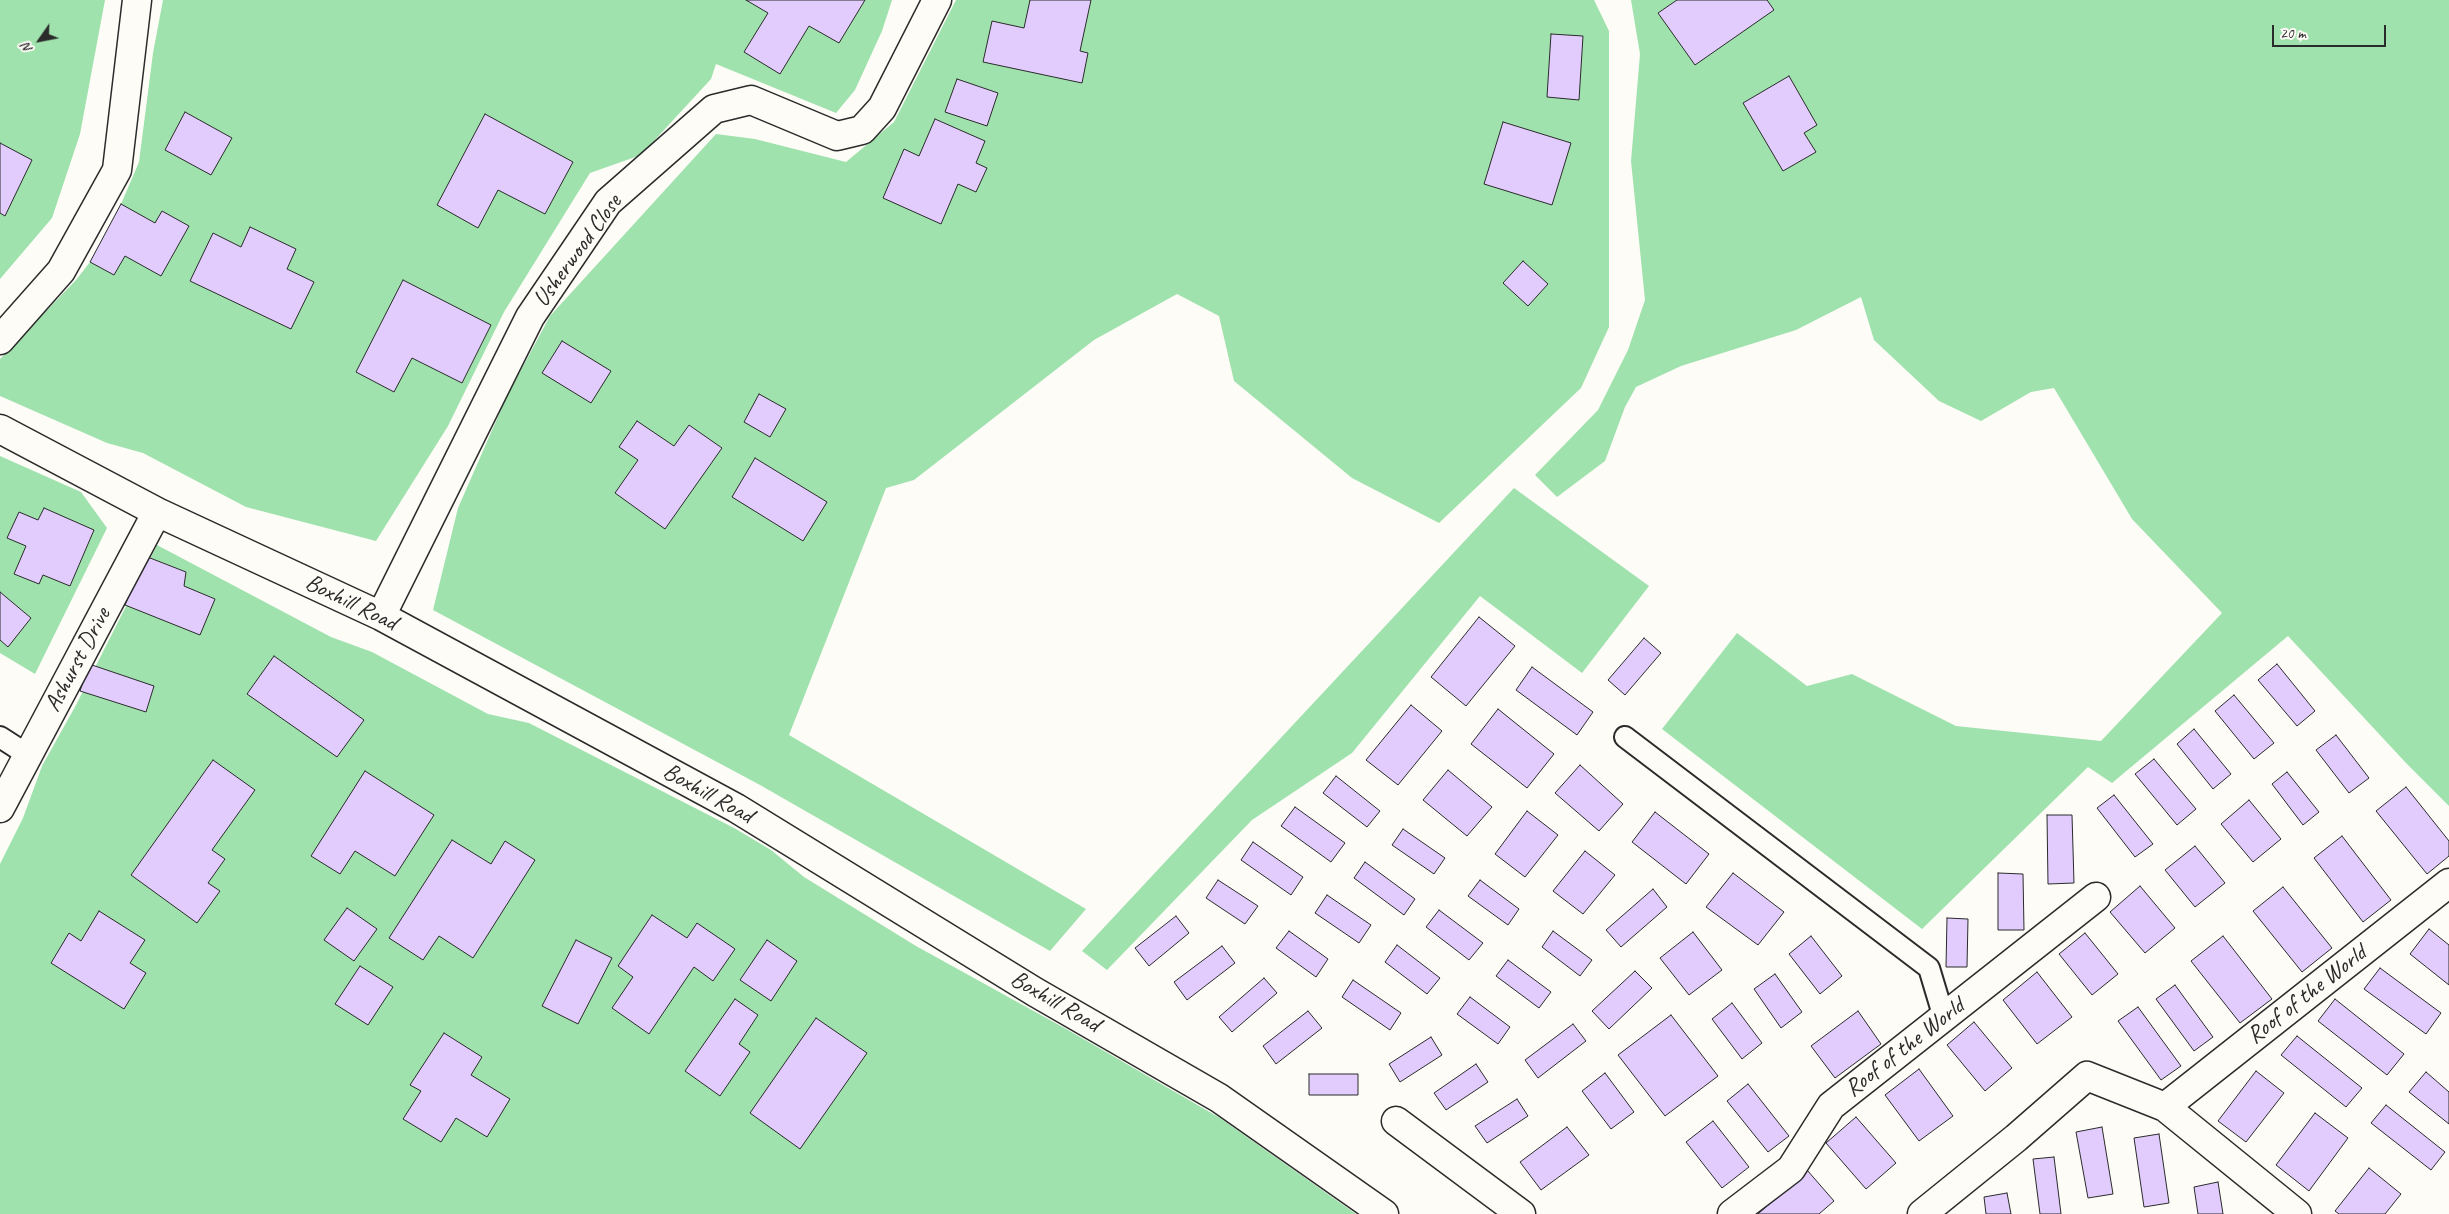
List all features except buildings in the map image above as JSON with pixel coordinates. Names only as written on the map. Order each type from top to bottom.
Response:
[{"type":"street","points":[[0,340],[61,272],[117,170],[137,0]]},
{"type":"street","name":"Usherwood Close","points":[[381,616],[530,317],[608,202],[714,109],[751,100],[837,136],[862,130],[882,108],[937,0]]},
{"type":"street","name":"Boxhill Road","points":[[0,429],[157,512],[381,616],[736,808],[1035,992],[1219,1098],[1384,1214]]},
{"type":"street","name":"Ashurst Drive","points":[[0,808],[157,512]]},
{"type":"street","name":"Roof of the World","points":[[2165,1107],[2449,883]]},
{"type":"street","name":"Roof of the World","points":[[1732,1214],[1791,1169],[1830,1106],[2096,897]]},
{"type":"street","points":[[1922,1214],[2016,1138],[2087,1076],[2165,1107],[2297,1214]]},
{"type":"street","points":[[1396,1121],[1521,1214]]},
{"type":"lane","points":[[0,738],[28,755]]},
{"type":"lane","points":[[1625,738],[1929,968],[1944,1018]]},
{"type":"green space","points":[[0,0],[105,0],[80,134],[52,218],[0,279]]},
{"type":"green space","points":[[163,0],[892,0],[882,31],[855,90],[836,113],[716,64],[711,79],[641,155],[590,173],[504,312],[448,426],[376,541],[246,507],[143,453],[107,443],[0,396],[0,359],[76,280],[90,262],[121,204],[139,162],[153,53]]},
{"type":"green space","points":[[956,0],[1594,0],[1609,31],[1609,327],[1581,388],[1439,523],[1352,478],[1234,381],[1219,316],[1177,294],[1094,340],[914,480],[886,488],[789,735],[1086,909],[1050,951],[760,785],[433,610],[458,508],[507,396],[550,316],[716,134],[755,139],[846,162],[894,122]]},
{"type":"green space","points":[[1631,0],[2449,0],[2449,806],[2406,763],[2288,636],[2112,783],[2088,767],[1922,929],[1662,729],[1737,633],[1807,686],[1852,674],[1956,726],[2101,741],[2222,613],[2132,519],[2054,388],[2031,392],[1981,421],[1939,401],[1874,340],[1861,297],[1796,330],[1681,366],[1636,387],[1625,407],[1605,461],[1557,497],[1535,475],[1598,410],[1628,350],[1645,300],[1631,161],[1640,54]]},
{"type":"green space","points":[[0,456],[81,492],[107,528],[35,674],[0,653]]},
{"type":"green space","points":[[1514,488],[1649,586],[1582,673],[1480,596],[1352,753],[1252,820],[1107,970],[1082,951]]},
{"type":"green space","points":[[157,545],[331,637],[372,652],[488,714],[529,723],[736,829],[771,850],[804,877],[916,946],[1068,1030],[1220,1118],[1356,1214],[0,1214],[0,864],[23,818],[42,766],[76,705]]}]
